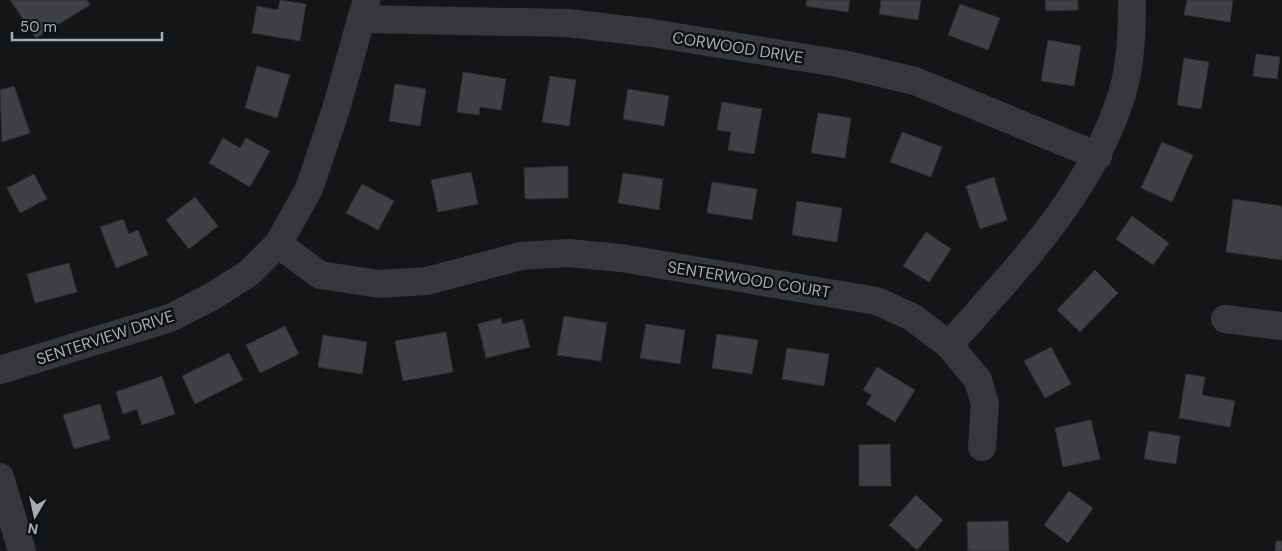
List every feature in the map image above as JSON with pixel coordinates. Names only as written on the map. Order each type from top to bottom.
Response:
[{"type":"street","points":[[949,345],[1063,213],[1098,156],[1122,93],[1132,40],[1132,0]]},
{"type":"street","name":"CORWOOD DRIVE","points":[[364,10],[568,24],[652,33],[843,64],[915,81],[1098,156]]},
{"type":"street","name":"SENTERVIEW DRIVE","points":[[0,370],[170,318],[213,296],[249,273],[278,244],[309,189],[336,109],[364,10]]},
{"type":"street","name":"SENTERWOOD COURT","points":[[278,244],[320,275],[379,284],[427,280],[522,256],[568,253],[621,258],[877,301],[912,317],[949,345],[978,380],[984,404],[982,447]]},
{"type":"street","points":[[1225,319],[1282,326]]},
{"type":"street","points":[[0,477],[22,551]]},
{"type":"building","points":[[10,0],[87,0],[90,5],[36,38]]},
{"type":"building","points":[[280,0],[306,4],[300,41],[252,33],[257,6],[278,10]]},
{"type":"building","points":[[807,0],[850,0],[848,12],[806,6]]},
{"type":"building","points":[[881,0],[921,0],[918,20],[879,14]]},
{"type":"building","points":[[1045,0],[1078,0],[1078,10],[1046,11]]},
{"type":"building","points":[[1187,0],[1233,0],[1230,22],[1184,15]]},
{"type":"building","points":[[960,4],[1000,18],[988,50],[948,35]]},
{"type":"building","points":[[1048,40],[1081,46],[1074,86],[1041,81]]},
{"type":"building","points":[[1256,54],[1280,57],[1277,79],[1253,76]]},
{"type":"building","points":[[1184,58],[1209,62],[1201,109],[1177,105]]},
{"type":"building","points":[[257,66],[290,75],[277,118],[245,108]]},
{"type":"building","points":[[463,72],[506,79],[501,110],[480,107],[479,115],[457,112]]},
{"type":"building","points":[[550,76],[576,80],[569,126],[542,122]]},
{"type":"building","points":[[395,84],[426,89],[420,126],[389,121]]},
{"type":"building","points":[[14,86],[30,133],[2,142],[0,90]]},
{"type":"building","points":[[628,89],[669,96],[664,126],[623,119]]},
{"type":"building","points":[[722,102],[762,109],[754,154],[728,150],[731,132],[717,130]]},
{"type":"building","points":[[818,113],[851,118],[845,158],[811,153]]},
{"type":"building","points":[[902,132],[942,147],[931,177],[890,162]]},
{"type":"building","points":[[223,138],[240,148],[246,138],[270,151],[250,187],[209,163]]},
{"type":"building","points":[[1162,142],[1193,155],[1172,202],[1141,188]]},
{"type":"building","points":[[568,166],[568,198],[525,199],[524,168]]},
{"type":"building","points":[[471,172],[478,204],[438,212],[431,180]]},
{"type":"building","points":[[623,173],[663,179],[659,210],[618,203]]},
{"type":"building","points":[[34,174],[47,199],[20,213],[7,188]]},
{"type":"building","points":[[994,177],[1007,220],[980,229],[966,186]]},
{"type":"building","points":[[712,182],[757,189],[752,220],[707,213]]},
{"type":"building","points":[[362,184],[394,201],[378,230],[346,213]]},
{"type":"building","points":[[195,197],[218,226],[189,249],[166,220]]},
{"type":"building","points":[[1233,199],[1282,206],[1282,260],[1226,252]]},
{"type":"building","points":[[797,201],[842,208],[837,242],[792,235]]},
{"type":"building","points":[[1132,216],[1169,243],[1153,265],[1116,239]]},
{"type":"building","points":[[123,219],[129,234],[138,230],[148,255],[116,268],[100,227]]},
{"type":"building","points":[[926,232],[951,249],[929,282],[903,266]]},
{"type":"building","points":[[69,263],[77,292],[35,303],[27,274]]},
{"type":"building","points":[[1095,270],[1118,293],[1080,332],[1057,310]]},
{"type":"building","points":[[564,316],[607,323],[601,361],[557,355]]},
{"type":"building","points":[[501,318],[502,324],[523,319],[530,347],[486,358],[478,324]]},
{"type":"building","points":[[646,324],[685,330],[680,364],[640,358]]},
{"type":"building","points":[[285,326],[299,354],[260,373],[246,345]]},
{"type":"building","points":[[446,332],[453,372],[403,381],[395,341]]},
{"type":"building","points":[[717,334],[758,340],[752,374],[712,368]]},
{"type":"building","points":[[323,335],[367,342],[362,374],[318,367]]},
{"type":"building","points":[[1051,347],[1071,384],[1045,398],[1024,361]]},
{"type":"building","points":[[787,348],[829,354],[824,386],[782,379]]},
{"type":"building","points":[[229,353],[243,380],[195,404],[182,376]]},
{"type":"building","points":[[877,367],[915,390],[895,422],[866,404],[872,395],[863,390]]},
{"type":"building","points":[[1186,374],[1205,377],[1202,395],[1235,401],[1230,427],[1179,418]]},
{"type":"building","points":[[162,376],[175,414],[142,425],[137,409],[123,414],[116,392]]},
{"type":"building","points":[[100,404],[110,439],[74,449],[63,415]]},
{"type":"building","points":[[1091,420],[1100,459],[1063,467],[1055,428]]},
{"type":"building","points":[[1149,431],[1180,436],[1176,464],[1144,459]]},
{"type":"building","points":[[890,444],[891,486],[859,486],[859,445]]},
{"type":"building","points":[[1069,491],[1093,508],[1068,543],[1044,525]]},
{"type":"building","points":[[916,495],[943,520],[917,550],[889,525]]},
{"type":"building","points":[[1008,521],[1009,551],[968,551],[967,522]]},
{"type":"building","points":[[1276,541],[1282,541],[1282,551],[1275,551]]}]
